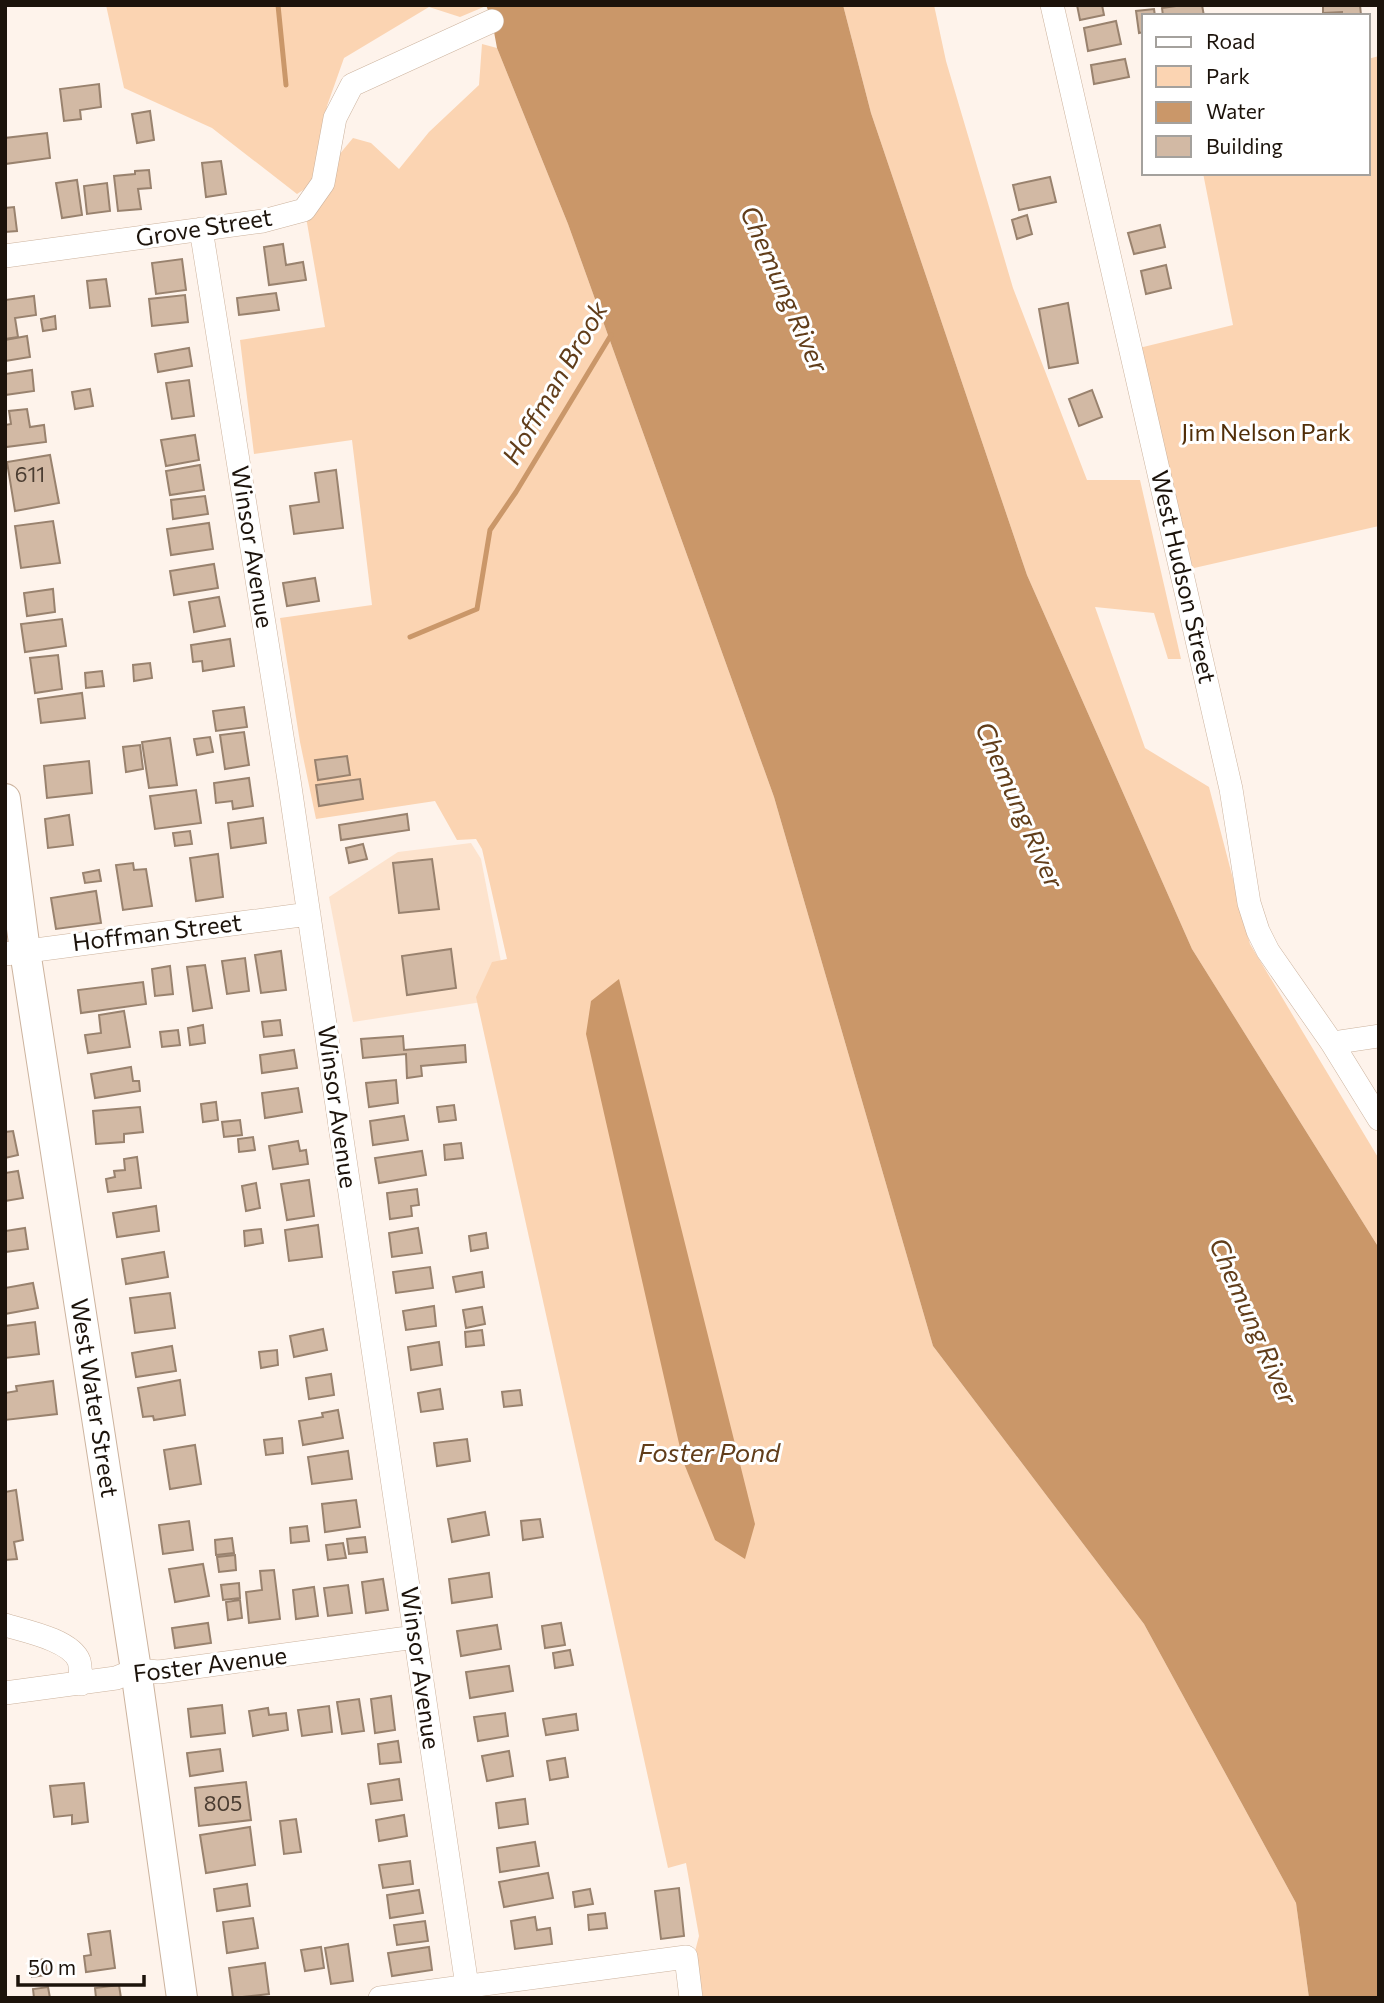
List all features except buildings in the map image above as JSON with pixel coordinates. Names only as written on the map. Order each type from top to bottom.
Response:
[{"type":"main road","name":"West Water Street","points":[[5,799],[15,952],[136,1670],[182,1998]]},
{"type":"street","name":"West Hudson Street","points":[[1052,5],[1231,789],[1249,904],[1268,951],[1332,1043],[1379,1119]]},
{"type":"street","name":"Grove Street","points":[[5,256],[263,221],[304,210],[323,183],[335,118],[352,85],[492,21]]},
{"type":"street","name":"Winsor Avenue","points":[[201,229],[285,754],[467,1986]]},
{"type":"street","name":"Hoffman Street","points":[[15,952],[309,914]]},
{"type":"street","points":[[1332,1043],[1379,1036]]},
{"type":"street","points":[[5,1625],[60,1643],[72,1651],[79,1661],[81,1684]]},
{"type":"street","name":"Foster Avenue","points":[[5,1693],[116,1678],[136,1670],[159,1672],[415,1637]]},
{"type":"street","points":[[380,1998],[686,1957],[691,1998]]},
{"type":"shaded area","points":[[471,843],[481,859],[508,998],[353,1022],[329,897],[398,852]]},
{"type":"green space","points":[[106,5],[486,6],[460,17],[429,7],[344,58],[327,106],[317,181],[297,194],[212,128],[124,88]]},
{"type":"green space","points":[[843,5],[934,5],[946,61],[1013,288],[1087,480],[1140,480],[1181,659],[1168,659],[1154,613],[1095,607],[1145,748],[1209,787],[1250,944],[1379,1159],[1379,1248],[1192,949],[1027,575],[871,113]]},
{"type":"green space","points":[[482,44],[497,48],[568,224],[774,797],[933,1346],[1144,1624],[1296,1903],[1309,1998],[699,1998],[693,1959],[699,1936],[686,1863],[668,1868],[476,997],[492,962],[507,959],[482,849],[476,839],[457,840],[435,801],[316,819],[300,742],[280,618],[372,605],[352,440],[254,454],[240,340],[325,327],[306,217],[338,156],[353,138],[371,143],[399,169],[429,132],[479,85]]},
{"type":"green space","name":"Jim Nelson Park","points":[[1379,56],[1379,526],[1181,571],[1131,350],[1233,325],[1203,175],[1370,175],[1370,58]]},
{"type":"water","name":"Chemung River","points":[[486,5],[843,5],[871,113],[1027,575],[1192,949],[1379,1248],[1379,1998],[1309,1998],[1296,1903],[1144,1624],[933,1346],[774,797],[568,224],[497,48]]},
{"type":"water","name":"Foster Pond","points":[[619,979],[755,1524],[745,1559],[715,1540],[683,1461],[586,1034],[591,1001]]},
{"type":"waterway","points":[[278,5],[286,85]]},
{"type":"waterway","name":"Hoffman Brook","points":[[410,637],[477,609],[490,530],[611,335]]}]
